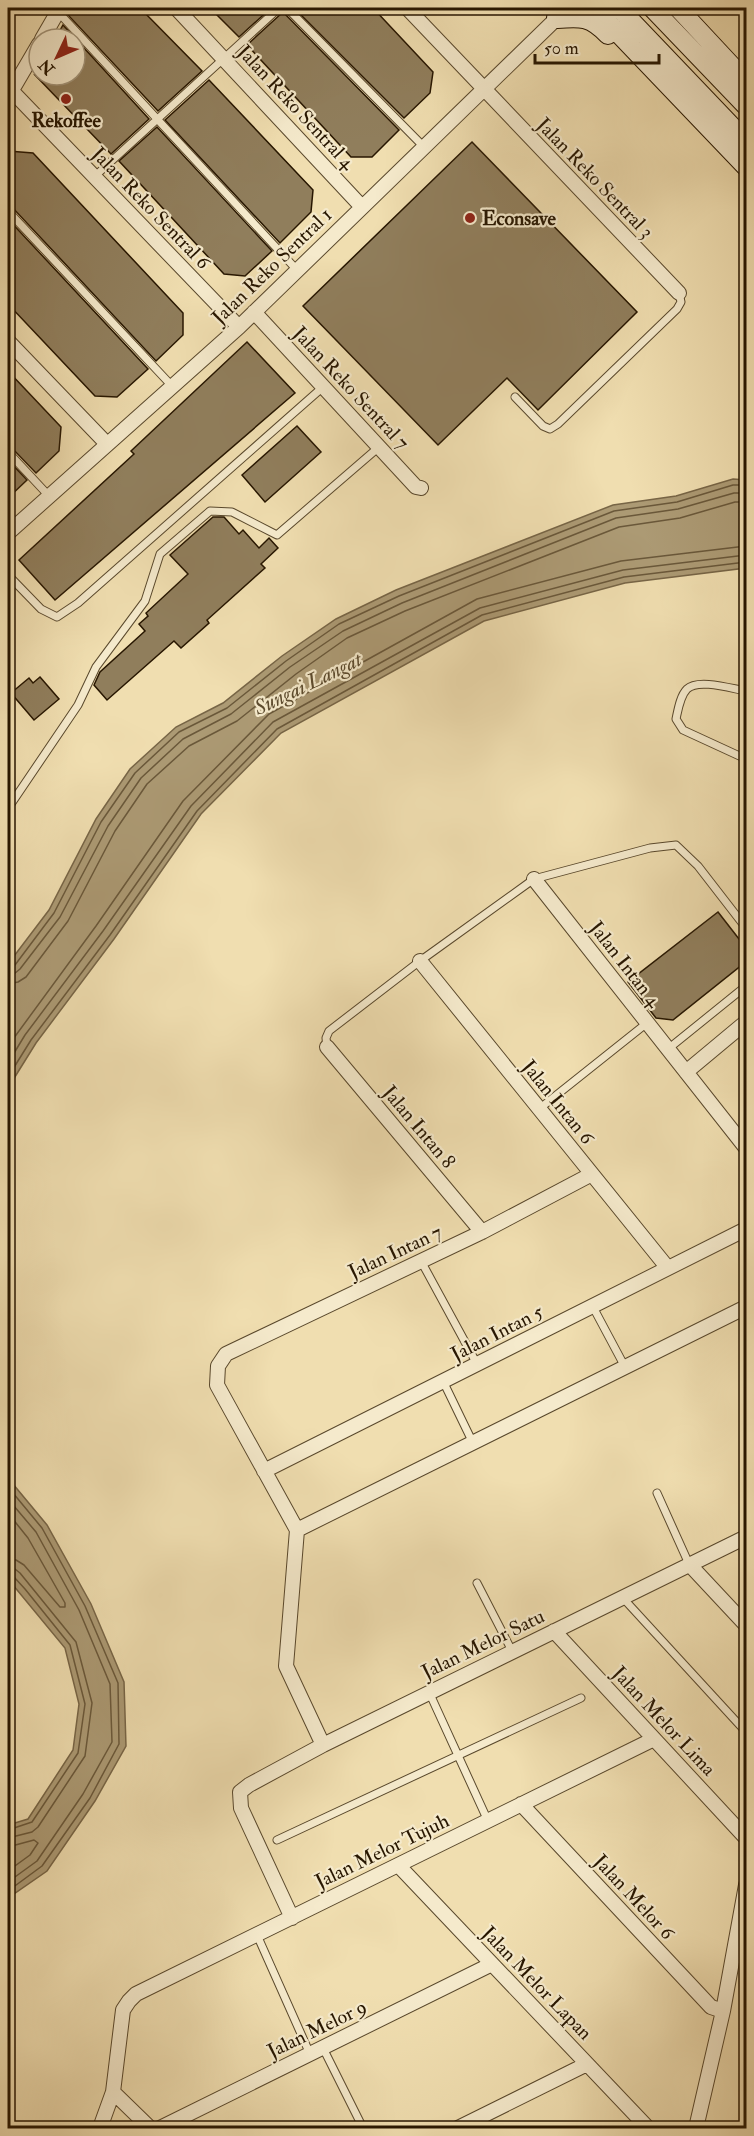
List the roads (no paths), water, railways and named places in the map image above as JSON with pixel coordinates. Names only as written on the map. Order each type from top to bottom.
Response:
[{"type":"main road","points":[[594,8],[747,167]]},
{"type":"main road","points":[[620,8],[747,141]]},
{"type":"main road","points":[[652,8],[745,104]]},
{"type":"main road","points":[[678,8],[747,81]]},
{"type":"main road","points":[[556,13],[580,17],[599,25],[674,100],[705,125]]},
{"type":"street","name":"Jalan Reko Sentral 4","points":[[176,8],[362,207]]},
{"type":"street","name":"Jalan Reko Sentral 3","points":[[407,8],[679,293]]},
{"type":"street","points":[[49,27],[59,10]]},
{"type":"street","name":"Jalan Reko Sentral 1","points":[[8,533],[239,327],[484,89],[556,13]]},
{"type":"street","points":[[8,92],[27,63]]},
{"type":"street","name":"Jalan Reko Sentral 6","points":[[8,92],[239,327]]},
{"type":"street","name":"Jalan Reko Sentral 7","points":[[254,312],[416,487],[421,488]]},
{"type":"street","points":[[8,341],[107,444]]},
{"type":"street","name":"Jalan Intan 4","points":[[534,879],[747,1148]]},
{"type":"street","name":"Jalan Intan 6","points":[[420,961],[667,1267]]},
{"type":"street","points":[[686,1072],[747,1022]]},
{"type":"street","name":"Jalan Intan 8","points":[[327,1047],[482,1232]]},
{"type":"street","name":"Jalan Intan 7","points":[[264,1471],[217,1385],[218,1366],[226,1354],[482,1232],[592,1174]]},
{"type":"street","name":"Jalan Intan 5","points":[[264,1471],[592,1307],[667,1267],[747,1229]]},
{"type":"street","points":[[297,1530],[747,1307]]},
{"type":"street","points":[[264,1471],[297,1530],[286,1666],[323,1745]]},
{"type":"street","name":"Jalan Melor Satu","points":[[292,1918],[241,1808],[240,1792],[323,1745],[747,1537]]},
{"type":"street","points":[[689,1564],[747,1625]]},
{"type":"street","name":"Jalan Melor Lima","points":[[554,1631],[747,1838]]},
{"type":"street","name":"Jalan Melor Tujuh","points":[[113,2092],[123,2010],[136,1994],[654,1738]]},
{"type":"street","name":"Jalan Melor 6","points":[[521,1804],[711,2007],[723,2011]]},
{"type":"street","name":"Jalan Melor Lapan","points":[[398,1865],[648,2128]]},
{"type":"street","points":[[696,2128],[723,2011],[747,1885]]},
{"type":"street","name":"Jalan Melor 9","points":[[160,2128],[492,1964]]},
{"type":"street","points":[[458,2128],[587,2064]]},
{"type":"street","points":[[100,2128],[113,2092],[150,2128]]},
{"type":"lane","points":[[94,177],[279,8]]},
{"type":"lane","points":[[287,8],[424,147]]},
{"type":"lane","points":[[59,10],[297,270]]},
{"type":"lane","points":[[8,211],[172,386]]},
{"type":"lane","points":[[515,398],[543,426],[550,429],[558,424],[676,309],[681,302],[679,293]]},
{"type":"lane","points":[[8,575],[41,609],[57,616],[78,603],[324,387]]},
{"type":"lane","points":[[11,804],[78,705],[96,667],[146,601],[160,554],[210,511],[232,512],[277,535],[379,447]]},
{"type":"lane","points":[[8,452],[49,496]]},
{"type":"lane","points":[[747,691],[699,683],[687,688],[680,702],[676,719],[683,730],[747,759]]},
{"type":"lane","points":[[327,1047],[326,1038],[329,1031],[420,961],[534,879],[650,849],[676,845],[698,866],[747,928]]},
{"type":"lane","points":[[668,1049],[747,987]]},
{"type":"lane","points":[[540,1110],[647,1023]]},
{"type":"lane","points":[[421,1261],[477,1364]]},
{"type":"lane","points":[[592,1307],[625,1367]]},
{"type":"lane","points":[[443,1381],[472,1443]]},
{"type":"lane","points":[[657,1493],[689,1564]]},
{"type":"lane","points":[[477,1583],[512,1651]]},
{"type":"lane","points":[[622,1597],[747,1732]]},
{"type":"lane","points":[[429,1692],[488,1821]]},
{"type":"lane","points":[[277,1840],[581,1698]]},
{"type":"lane","points":[[257,1935],[317,2051],[363,2128]]},
{"type":"water","name":"Sungai Langat","points":[[733,479],[746,480],[746,568],[625,583],[484,621],[281,733],[201,814],[114,939],[36,1043],[8,1088],[8,964],[49,910],[96,819],[130,769],[176,727],[223,703],[282,656],[336,619],[396,590],[613,505],[676,496]]},
{"type":"water","points":[[8,1478],[47,1525],[91,1604],[124,1682],[126,1746],[95,1801],[47,1871],[8,1898],[8,1825],[28,1819],[73,1750],[79,1704],[65,1648],[8,1579]]},
{"type":"place","name":"Rekoffee","points":[[66,99]]},
{"type":"place","name":"Econsave","points":[[470,218]]}]
